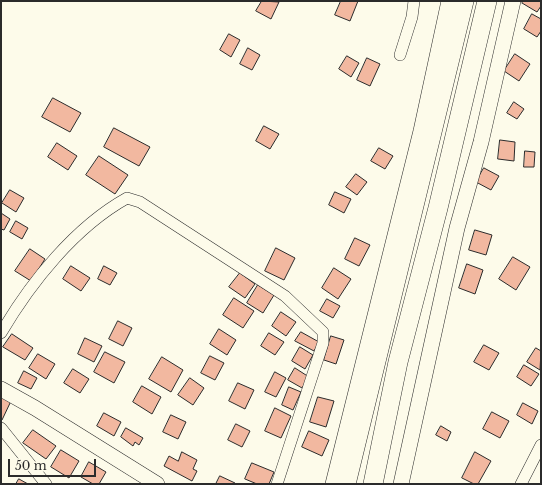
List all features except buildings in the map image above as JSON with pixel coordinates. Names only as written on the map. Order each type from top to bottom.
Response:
[{"type":"highway","points":[[346,484],[464,1]]},
{"type":"highway","points":[[372,484],[398,362],[438,208],[487,1]]},
{"type":"street","points":[[400,55],[412,17],[414,1]]},
{"type":"street","points":[[333,484],[421,131],[449,1]]},
{"type":"street","points":[[401,484],[457,228],[480,142],[513,1]]},
{"type":"street","points":[[1,333],[19,302],[44,271],[91,223],[110,208],[127,198],[140,202],[285,296],[323,332],[323,343],[277,484]]},
{"type":"street","points":[[1,389],[36,408],[157,484]]},
{"type":"street","points":[[1,428],[46,484]]},
{"type":"street","points":[[521,484],[541,445]]}]
